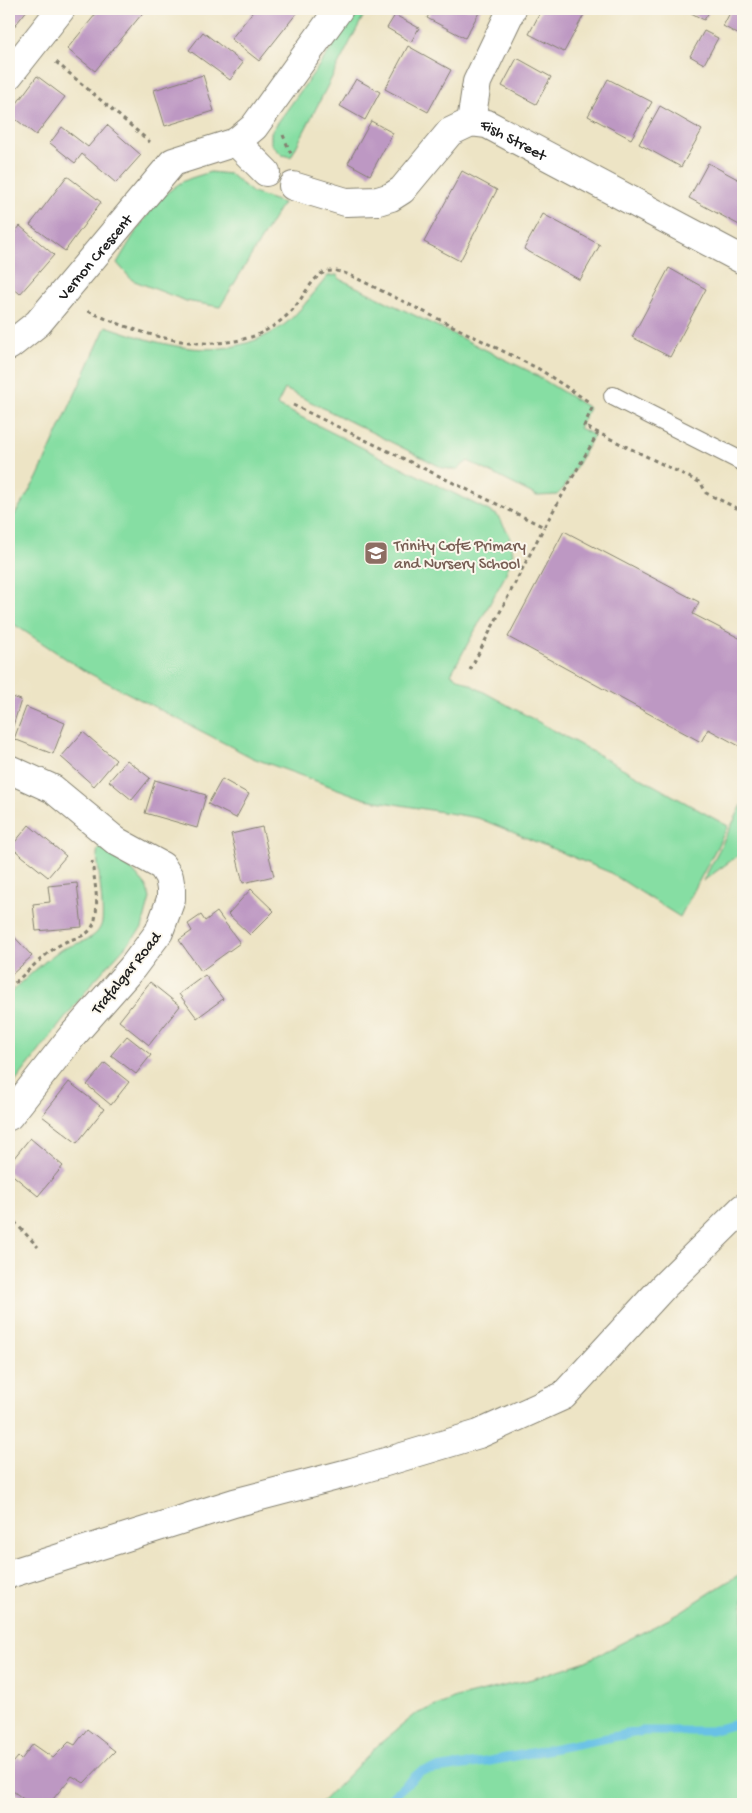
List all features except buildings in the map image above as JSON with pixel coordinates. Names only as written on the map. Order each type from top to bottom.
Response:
[{"type":"street","points":[[11,69],[35,43],[61,9]]},
{"type":"street","points":[[174,162],[236,142],[254,127],[339,9]]},
{"type":"street","points":[[471,122],[477,82],[512,9]]},
{"type":"street","name":"Fish Street","points":[[293,186],[346,202],[378,201],[391,197],[402,190],[450,132],[471,122],[487,124],[743,260]]},
{"type":"street","points":[[236,142],[266,172]]},
{"type":"street","name":"Vernon Crescent","points":[[9,346],[38,324],[174,162]]},
{"type":"street","name":"Trafalgar Road","points":[[9,769],[53,789],[104,831],[162,866],[172,890],[168,912],[159,932],[132,968],[73,1034],[9,1116]]},
{"type":"street","points":[[9,1574],[234,1503],[352,1472],[479,1434],[563,1396],[664,1286],[743,1208]]},
{"type":"lane","points":[[613,396],[743,462]]},
{"type":"path","points":[[35,43],[174,162]]},
{"type":"path","points":[[63,293],[84,309],[133,329],[175,340],[210,344],[251,337],[274,326],[294,308],[322,274],[336,270],[350,275],[539,369],[594,405],[584,426],[701,484],[706,493],[743,512]]},
{"type":"path","points":[[293,405],[544,527]]},
{"type":"path","points":[[470,670],[544,527],[598,432]]},
{"type":"path","points":[[9,988],[63,943],[79,938],[90,931],[95,922],[96,907],[93,848],[104,831]]},
{"type":"path","points":[[9,1216],[38,1247]]},
{"type":"green space","points":[[360,9],[367,9],[291,157],[282,155],[271,144],[271,132]]},
{"type":"green space","points":[[210,172],[230,174],[253,193],[283,203],[220,307],[186,301],[132,280],[117,263],[154,206],[164,196],[184,181]]},
{"type":"green space","name":"Trinity CofE Primary and Nursery School","points":[[337,275],[340,279],[529,371],[589,408],[579,428],[594,435],[564,488],[557,495],[537,496],[468,461],[456,470],[443,468],[285,389],[277,405],[497,515],[509,534],[513,553],[505,576],[451,674],[728,826],[680,917],[609,872],[478,818],[365,799],[253,758],[83,670],[9,621],[9,524],[37,478],[106,326],[170,345],[211,349],[232,347],[253,341],[283,326],[297,313],[328,276]]},
{"type":"green space","points":[[743,803],[743,852],[703,881]]},
{"type":"green space","points":[[99,847],[132,870],[146,886],[150,898],[142,928],[93,982],[9,1090],[9,994],[39,966],[59,951],[90,938],[100,929],[102,922],[102,899],[97,853]]},
{"type":"green space","points":[[743,1572],[743,1804],[320,1804],[378,1745],[416,1714],[456,1698],[532,1679],[586,1661],[669,1619]]},
{"type":"waterway","points":[[384,1804],[421,1771],[485,1762],[643,1731],[711,1731],[743,1722]]},
{"type":"place","name":"Trinity CofE Primary and Nursery School","points":[[376,553]]}]
